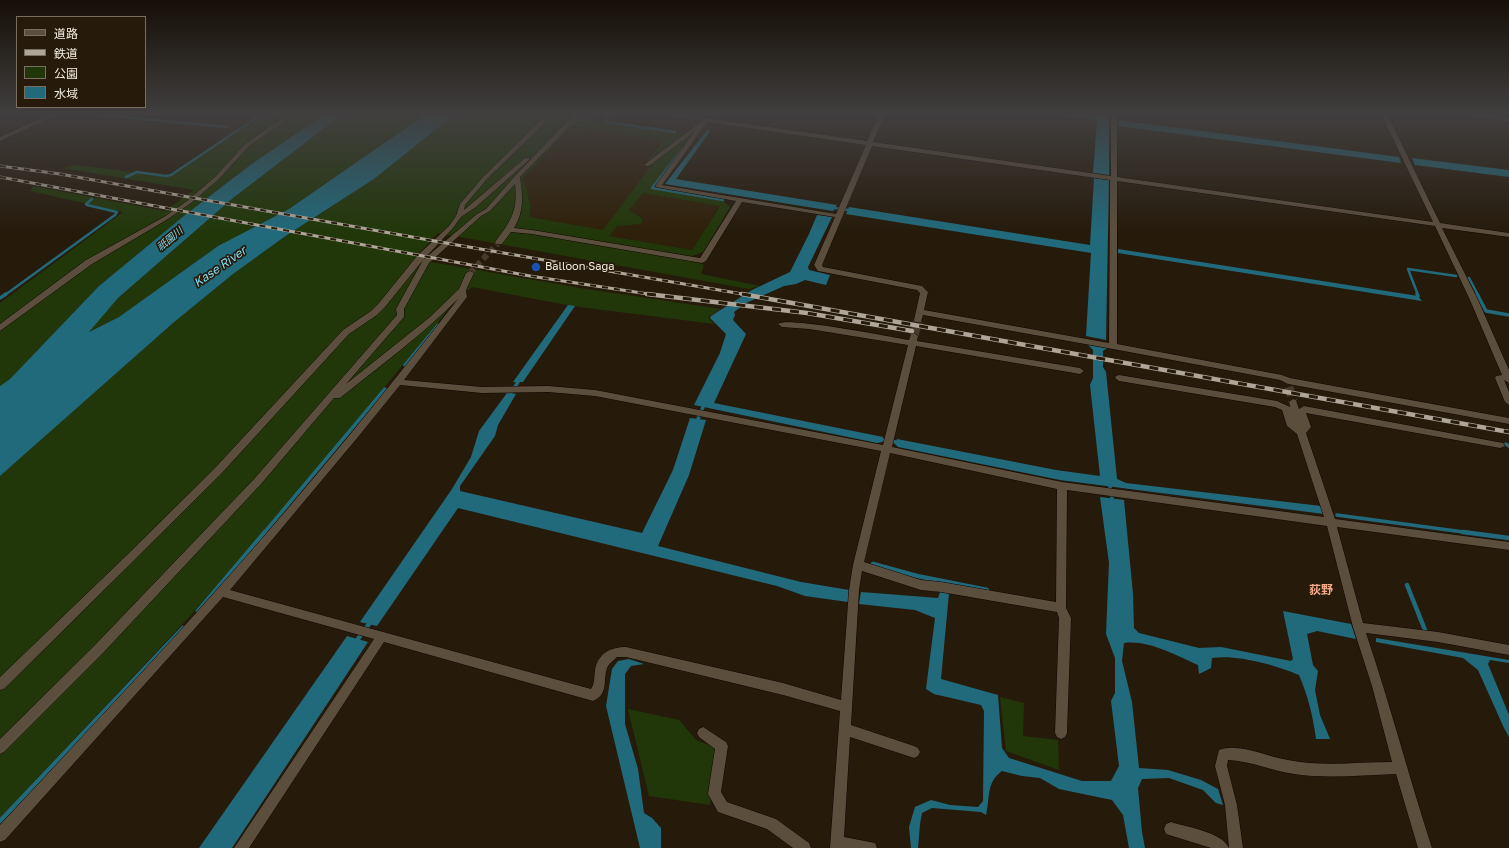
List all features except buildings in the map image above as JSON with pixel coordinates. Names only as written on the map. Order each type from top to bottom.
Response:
[{"type":"street","points":[[0,328],[89,262],[166,218],[189,202],[217,178],[240,154]]},
{"type":"street","points":[[459,216],[462,205],[485,178],[510,154]]},
{"type":"street","points":[[0,685],[121,569],[211,478],[346,332],[374,313],[382,305],[420,258],[451,227],[459,216],[474,206],[530,156],[540,154]]},
{"type":"street","points":[[0,748],[99,649],[258,482],[401,315],[400,309],[426,262],[479,215],[488,210],[517,177],[540,154]]},
{"type":"street","points":[[647,165],[662,154]]},
{"type":"street","points":[[682,154],[658,186],[824,213],[841,211]]},
{"type":"street","points":[[866,154],[818,265],[821,269],[919,288],[924,292],[918,320]]},
{"type":"street","points":[[939,154],[1509,235]]},
{"type":"street","points":[[1113,346],[1114,154]]},
{"type":"street","points":[[1403,154],[1508,374],[1499,378],[1509,402]]},
{"type":"street","points":[[499,242],[510,230],[517,216],[520,197],[517,177]]},
{"type":"street","points":[[510,230],[532,232],[702,261],[740,200]]},
{"type":"street","points":[[320,410],[414,335],[445,308],[462,290],[470,273]]},
{"type":"street","points":[[0,835],[222,592],[398,382],[463,297],[462,290]]},
{"type":"street","points":[[920,312],[1092,342],[1282,378],[1288,384],[1509,421]]},
{"type":"street","points":[[782,324],[914,339],[1080,371]]},
{"type":"street","points":[[870,848],[837,845],[854,590],[858,566],[914,339]]},
{"type":"street","points":[[1119,378],[1277,404],[1286,408],[1290,424],[1301,432]]},
{"type":"street","points":[[398,382],[482,390],[548,389],[594,393],[889,444],[1062,486],[1509,546]]},
{"type":"street","points":[[1293,402],[1301,432],[1331,522],[1359,627],[1378,686],[1400,768],[1425,848]]},
{"type":"street","points":[[1301,432],[1306,427],[1301,412],[1304,409],[1500,444]]},
{"type":"street","points":[[1061,733],[1064,618],[1061,608],[1062,486]]},
{"type":"street","points":[[858,566],[921,585],[941,587],[1061,608]]},
{"type":"street","points":[[222,592],[593,695],[598,692],[600,686],[602,665],[615,652],[621,652],[783,689],[845,707]]},
{"type":"street","points":[[1359,627],[1438,637],[1509,650]]},
{"type":"street","points":[[244,844],[382,636]]},
{"type":"street","points":[[844,728],[914,752]]},
{"type":"street","points":[[703,733],[722,746],[714,794],[723,807],[772,824],[804,848]]},
{"type":"street","points":[[1236,848],[1231,805],[1221,766],[1224,754],[1237,753],[1276,765],[1296,768],[1400,768]]},
{"type":"street","points":[[1171,829],[1214,841],[1222,848]]},
{"type":"shaded area","points":[[546,154],[653,154],[646,163],[652,165],[643,193],[720,205],[692,250],[608,236],[602,230],[530,218],[531,206],[523,178]]},
{"type":"green space","points":[[205,154],[267,154],[185,215],[99,286],[10,379],[0,386],[0,303],[123,212],[31,191],[33,186],[165,211],[194,190],[62,168],[76,165],[170,177]]},
{"type":"green space","points":[[291,154],[369,154],[289,209],[218,246],[119,317],[88,332],[118,298],[233,198]]},
{"type":"green space","points":[[406,154],[546,154],[523,178],[531,206],[530,217],[603,230],[652,165],[646,163],[653,154],[677,154],[651,188],[723,201],[730,207],[703,252],[689,257],[704,265],[701,274],[760,286],[749,289],[438,233],[414,259],[586,289],[721,309],[708,317],[714,324],[572,306],[472,287],[458,298],[303,486],[191,615],[0,818],[0,476],[173,323],[233,274],[287,235],[374,179]],"holes":[[[643,193],[720,206],[692,250],[609,236],[617,226],[641,224],[643,219],[629,210]]]},
{"type":"green space","points":[[1000,697],[1024,703],[1023,736],[1058,740],[1059,770],[1006,751]]},
{"type":"green space","points":[[628,709],[679,720],[696,740],[716,748],[710,805],[649,796]]},
{"type":"water","points":[[267,154],[291,154],[233,198],[118,298],[89,332],[119,317],[218,246],[289,209],[369,154],[406,154],[374,179],[287,235],[233,274],[173,323],[0,476],[0,386],[10,379],[99,286],[185,215]]},
{"type":"water","points":[[689,154],[694,154],[676,179],[837,205],[833,211],[665,184]]},
{"type":"water","points":[[1094,154],[1109,154],[1109,175],[1093,173]]},
{"type":"water","points":[[1329,154],[1373,154],[1399,157],[1401,163]]},
{"type":"water","points":[[1412,158],[1509,170],[1509,177],[1415,165]]},
{"type":"water","points":[[1094,178],[1109,180],[1106,340],[1086,336],[1091,253],[846,214],[849,207],[1090,245]]},
{"type":"water","points":[[817,215],[832,217],[808,267],[809,270],[830,275],[826,285],[805,280],[796,284],[784,286],[746,303],[734,312],[735,315],[733,320],[746,334],[714,403],[883,437],[882,442],[877,443],[694,405],[720,353],[726,334],[710,318],[711,316],[752,290],[790,272]]},
{"type":"water","points":[[1118,249],[1418,296],[1422,301],[1118,253]]},
{"type":"water","points":[[568,305],[575,306],[523,382],[513,382]]},
{"type":"water","points":[[1088,345],[1107,348],[1103,351],[1103,367],[1106,372],[1117,479],[1126,483],[1321,506],[1324,514],[1060,480],[898,447],[895,444],[897,439],[1056,470],[1100,476],[1090,385],[1093,378],[1093,350]]},
{"type":"water","points":[[507,393],[516,394],[498,425],[495,436],[460,486],[460,491],[642,533],[673,470],[690,418],[706,420],[689,475],[658,546],[801,582],[849,590],[848,602],[805,596],[777,586],[458,508],[377,626],[360,622],[452,489],[471,457],[479,431]]},
{"type":"water","points":[[1100,497],[1124,500],[1133,594],[1134,628],[1139,633],[1199,648],[1221,647],[1291,661],[1293,659],[1283,611],[1351,624],[1356,639],[1317,631],[1307,634],[1313,665],[1318,671],[1315,690],[1320,715],[1330,739],[1316,739],[1310,706],[1299,675],[1256,661],[1222,657],[1212,658],[1211,668],[1199,674],[1198,665],[1162,649],[1143,644],[1124,643],[1122,661],[1132,702],[1139,768],[1168,770],[1201,780],[1218,789],[1223,805],[1216,803],[1203,790],[1169,778],[1142,779],[1138,788],[1145,848],[1129,848],[1123,815],[1112,800],[1059,789],[1040,778],[1022,776],[1002,771],[993,780],[986,815],[981,812],[932,808],[922,813],[918,848],[911,848],[909,827],[915,807],[931,800],[950,805],[978,807],[983,801],[984,711],[981,705],[934,694],[926,689],[935,618],[915,610],[859,604],[861,592],[938,598],[940,592],[949,593],[941,679],[998,695],[1002,748],[1009,758],[1082,781],[1111,781],[1119,766],[1111,701],[1115,693],[1115,658],[1106,634],[1109,563]]},
{"type":"water","points":[[347,636],[368,642],[232,848],[199,848]]},
{"type":"water","points":[[1376,638],[1509,660],[1509,663],[1490,660],[1488,664],[1509,715],[1509,737],[1478,670],[1463,658],[1376,642]]},
{"type":"water","points":[[629,659],[644,664],[631,666],[625,674],[625,724],[638,769],[644,813],[652,818],[661,828],[661,848],[640,848],[606,706],[612,669],[618,661]]},
{"type":"waterway","points":[[126,177],[137,172],[166,176],[171,175],[203,154]]},
{"type":"waterway","points":[[679,154],[652,188],[723,200]]},
{"type":"waterway","points":[[5,295],[115,215],[117,212],[87,205],[86,204],[92,199]]},
{"type":"waterway","points":[[835,208],[848,210]]},
{"type":"waterway","points":[[1418,295],[1408,269],[1456,276]]},
{"type":"waterway","points":[[1469,278],[1478,295]]},
{"type":"waterway","points":[[0,298],[6,294]]},
{"type":"waterway","points":[[1477,294],[1486,311],[1509,315]]},
{"type":"waterway","points":[[405,365],[438,325]]},
{"type":"waterway","points":[[511,393],[518,382]]},
{"type":"waterway","points":[[264,533],[385,389]]},
{"type":"waterway","points":[[698,419],[703,407]]},
{"type":"waterway","points":[[883,440],[896,442]]},
{"type":"waterway","points":[[1109,482],[1112,498]]},
{"type":"waterway","points":[[1337,515],[1471,533]]},
{"type":"waterway","points":[[198,611],[265,532]]},
{"type":"waterway","points":[[1463,532],[1509,538]]},
{"type":"waterway","points":[[873,564],[917,576],[987,590]]},
{"type":"waterway","points":[[1407,585],[1425,630]]},
{"type":"waterway","points":[[358,639],[369,624]]},
{"type":"waterway","points":[[0,821],[183,628]]},
{"type":"tunnel","points":[[470,273],[499,242]]},
{"type":"tunnel","points":[[914,336],[918,320]]},
{"type":"tunnel","points":[[1289,387],[1293,402]]},
{"type":"railway","points":[[0,166],[60,174],[748,295]]},
{"type":"railway","points":[[0,177],[530,276],[653,295]]},
{"type":"railway","points":[[647,294],[653,295]]},
{"type":"railway","points":[[742,294],[1509,432]]},
{"type":"railway","points":[[653,295],[807,313],[912,331]]},
{"type":"place","name":"Balloon Saga","points":[[536,267]]},
{"type":"district","name":"荻野","points":[[1321,590]]},
{"type":"water label","name":"祇園川","points":[[170,239]]},
{"type":"water label","name":"Kase River","points":[[220,267]]}]
